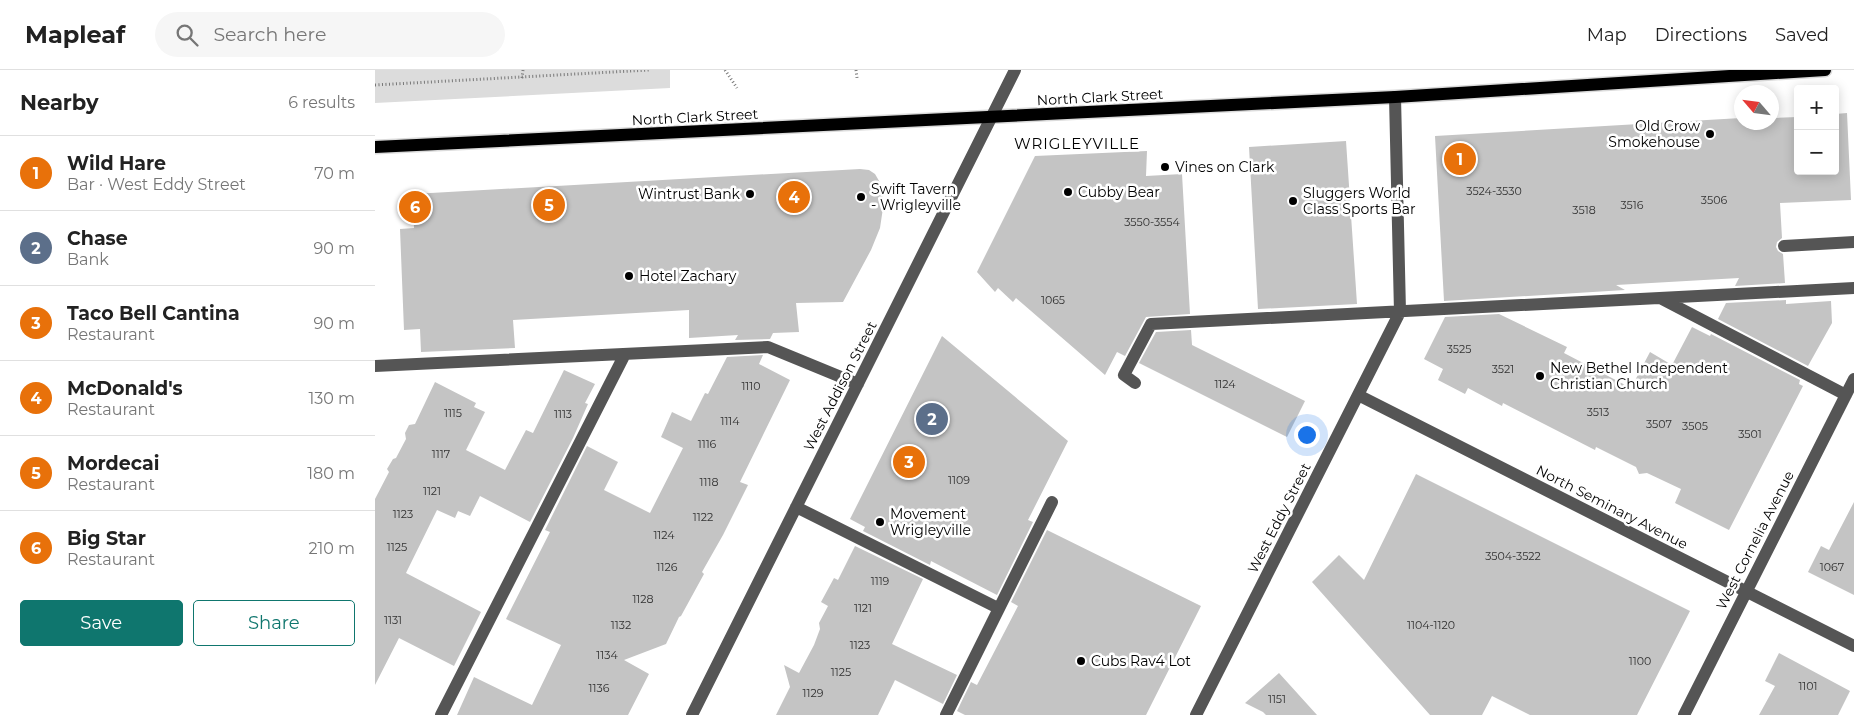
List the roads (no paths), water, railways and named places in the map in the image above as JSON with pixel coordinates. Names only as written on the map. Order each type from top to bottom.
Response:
[{"type":"main road","name":"North Clark Street","points":[[375,147],[1395,97],[1825,70]]},
{"type":"street","name":"West Addison Street","points":[[692,715],[1015,70]]},
{"type":"street","name":"West Eddy Street","points":[[1196,715],[1400,312],[1395,97]]},
{"type":"street","points":[[1784,246],[1854,242]]},
{"type":"street","points":[[1135,383],[1124,375],[1151,324],[1854,288]]},
{"type":"street","points":[[1661,299],[1846,395]]},
{"type":"street","points":[[375,366],[768,346],[858,384]]},
{"type":"street","points":[[441,715],[625,354]]},
{"type":"street","name":"West Cornelia Avenue","points":[[1684,715],[1854,378]]},
{"type":"street","name":"North Seminary Avenue","points":[[1357,395],[1854,646]]},
{"type":"street","points":[[946,715],[1052,502]]},
{"type":"street","points":[[796,507],[999,608]]},
{"type":"place","name":"Old Crow Smokehouse","points":[[1710,134]]},
{"type":"place","name":"Wild Hare","points":[[1460,159]]},
{"type":"place","name":"Vines on Clark","points":[[1165,167]]},
{"type":"place","name":"Cubby Bear","points":[[1068,192]]},
{"type":"place","name":"Wintrust Bank","points":[[750,194]]},
{"type":"place","name":"McDonald's","points":[[794,197]]},
{"type":"place","name":"Swift Tavern - Wrigleyville","points":[[861,197]]},
{"type":"place","name":"Sluggers World Class Sports Bar","points":[[1293,201]]},
{"type":"place","name":"Mordecai","points":[[549,205]]},
{"type":"place","name":"Big Star","points":[[415,207]]},
{"type":"place","name":"Hotel Zachary","points":[[629,276]]},
{"type":"place","name":"New Bethel Independent Christian Church","points":[[1540,376]]},
{"type":"place","name":"Chase","points":[[932,419]]},
{"type":"place","name":"Taco Bell Cantina","points":[[909,462]]},
{"type":"place","name":"Movement Wrigleyville","points":[[880,522]]},
{"type":"place","name":"Cubs Rav4 Lot","points":[[1081,661]]},
{"type":"district","name":"WRIGLEYVILLE","points":[[1077,144]]}]
